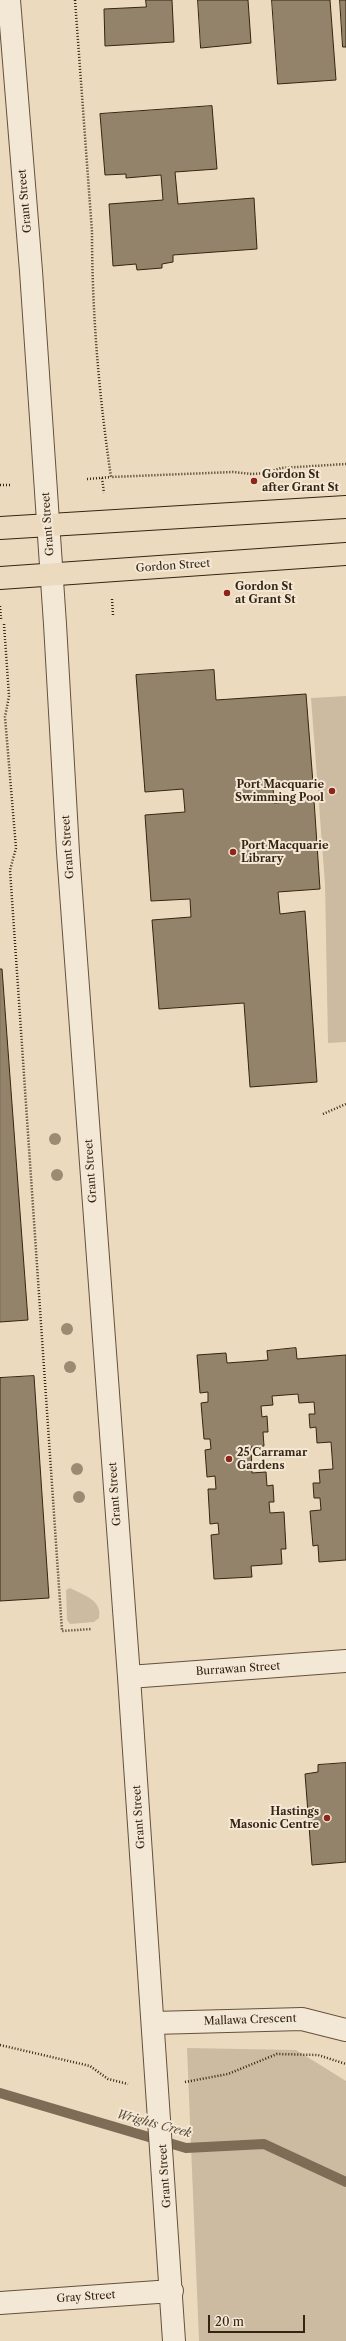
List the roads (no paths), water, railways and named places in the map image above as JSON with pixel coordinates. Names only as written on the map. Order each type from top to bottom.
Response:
[{"type":"main road","points":[[0,528],[346,507]]},
{"type":"main road","name":"Gordon Street","points":[[0,578],[346,554]]},
{"type":"street","name":"Grant Street","points":[[9,0],[52,575],[68,852],[161,2116],[174,2341]]},
{"type":"street","name":"Burrawan Street","points":[[129,1677],[346,1661]]},
{"type":"street","name":"Mallawa Crescent","points":[[153,2023],[302,2019],[346,2030]]},
{"type":"street","name":"Gray Street","points":[[0,2303],[172,2291]]},
{"type":"waterway","name":"Wrights Creek","points":[[0,2093],[186,2148],[264,2144],[346,2182]]},
{"type":"place","name":"Gordon St after Grant St","points":[[254,481]]},
{"type":"place","name":"Gordon St at Grant St","points":[[227,593]]},
{"type":"place","name":"Port Macquarie Swimming Pool","points":[[332,791]]},
{"type":"place","name":"Port Macquarie Library","points":[[233,852]]},
{"type":"place","name":"25 Carramar Gardens","points":[[229,1459]]},
{"type":"place","name":"Hastings Masonic Centre","points":[[327,1818]]}]
